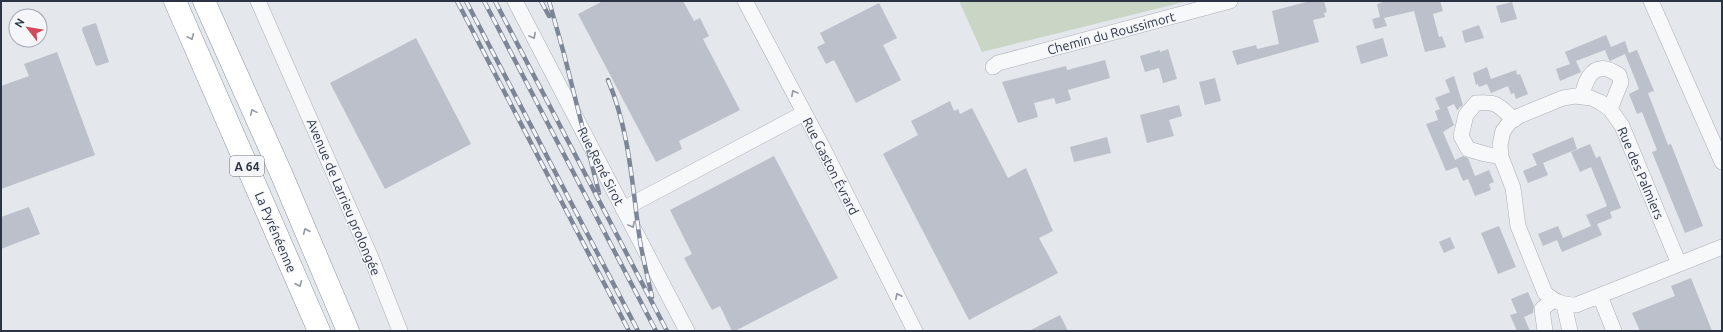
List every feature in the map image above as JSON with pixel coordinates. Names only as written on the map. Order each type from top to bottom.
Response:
[{"type":"highway","name":"La Pyrénéenne","points":[[175,1],[319,331]]},
{"type":"highway","name":"A 64","points":[[204,1],[281,173],[348,331]]},
{"type":"street","name":"Avenue de Larrieu prolongée","points":[[258,1],[372,260],[400,331]]},
{"type":"street","name":"Rue René Sirot","points":[[515,1],[687,331]]},
{"type":"street","name":"Rue Gaston Évrard","points":[[745,1],[915,331]]},
{"type":"street","name":"Chemin du Roussimort","points":[[993,67],[998,63],[1230,1]]},
{"type":"street","points":[[1651,1],[1722,162]]},
{"type":"street","points":[[1582,97],[1584,83],[1594,72],[1605,69],[1619,75],[1621,82],[1610,109]]},
{"type":"street","name":"Rue des Palmiers","points":[[1559,303],[1545,293],[1518,226],[1513,188],[1501,157],[1500,145],[1503,131],[1510,122],[1519,116],[1563,98],[1582,97],[1600,102],[1610,109],[1622,126],[1679,264]]},
{"type":"street","points":[[1501,157],[1468,149],[1461,136],[1466,116],[1476,103],[1490,102],[1497,104],[1514,120]]},
{"type":"street","points":[[623,209],[804,113]]},
{"type":"street","points":[[1545,331],[1542,309],[1559,303],[1576,305],[1722,247]]},
{"type":"street","points":[[1600,296],[1614,331]]},
{"type":"street","points":[[1559,303],[1570,331]]},
{"type":"green space","points":[[959,1],[1188,1],[982,52]]},
{"type":"building","points":[[603,1],[683,1],[694,21],[700,18],[709,36],[703,39],[740,110],[679,141],[682,149],[656,162],[578,14]]},
{"type":"building","points":[[1310,1],[1324,1],[1327,12],[1324,13],[1325,17],[1313,20],[1319,42],[1237,65],[1232,51],[1256,45],[1257,49],[1279,44],[1272,11]]},
{"type":"building","points":[[1386,1],[1440,1],[1443,11],[1433,14],[1439,37],[1442,36],[1446,47],[1425,52],[1414,11],[1384,18],[1387,26],[1375,29],[1372,19],[1380,17],[1377,4]]},
{"type":"building","points":[[1512,2],[1517,19],[1501,23],[1496,6]]},
{"type":"building","points":[[879,3],[897,38],[883,45],[901,80],[856,103],[834,60],[826,64],[817,47],[825,43],[820,33]]},
{"type":"building","points":[[96,23],[109,62],[97,66],[82,30],[83,27]]},
{"type":"building","points":[[1479,25],[1484,38],[1465,43],[1462,31]]},
{"type":"building","points":[[1606,35],[1611,47],[1625,41],[1629,53],[1637,50],[1654,91],[1648,93],[1668,145],[1671,144],[1703,226],[1685,233],[1652,152],[1657,150],[1642,112],[1637,114],[1629,94],[1639,89],[1625,54],[1610,61],[1605,50],[1576,61],[1581,72],[1560,81],[1556,69],[1570,64],[1565,52]]},
{"type":"building","points":[[416,38],[471,144],[385,189],[330,83]]},
{"type":"building","points":[[1383,38],[1388,56],[1361,64],[1356,46]]},
{"type":"building","points":[[1168,49],[1177,79],[1163,83],[1159,68],[1145,72],[1140,56]]},
{"type":"building","points":[[57,52],[95,155],[1,189],[1,86],[29,76],[24,64]]},
{"type":"building","points":[[1105,60],[1110,78],[1068,90],[1071,100],[1056,104],[1054,98],[1034,103],[1038,117],[1018,123],[1002,82],[1066,66],[1067,70]]},
{"type":"building","points":[[1487,67],[1491,79],[1516,70],[1517,75],[1520,74],[1528,94],[1516,99],[1514,93],[1511,94],[1508,86],[1491,93],[1487,84],[1479,87],[1478,84],[1476,85],[1473,73]]},
{"type":"building","points":[[1454,76],[1463,105],[1457,110],[1454,104],[1447,107],[1454,125],[1443,132],[1455,160],[1463,156],[1468,158],[1475,176],[1463,181],[1457,167],[1446,171],[1426,124],[1438,120],[1435,111],[1440,109],[1435,98],[1450,92],[1445,80]]},
{"type":"building","points":[[1215,78],[1221,101],[1205,105],[1199,82]]},
{"type":"building","points":[[950,101],[954,111],[958,109],[960,114],[972,108],[1008,178],[1026,168],[1053,231],[1039,238],[1058,273],[969,320],[883,154],[918,135],[911,121]]},
{"type":"building","points":[[1179,105],[1182,116],[1169,120],[1174,136],[1147,143],[1140,115]]},
{"type":"building","points":[[1107,137],[1111,153],[1074,162],[1070,147]]},
{"type":"building","points":[[1573,137],[1577,149],[1543,163],[1548,175],[1528,183],[1523,171],[1537,165],[1532,154]]},
{"type":"building","points":[[1590,144],[1596,158],[1600,156],[1621,208],[1610,212],[1612,218],[1597,224],[1602,235],[1562,252],[1557,240],[1543,246],[1538,234],[1558,226],[1563,238],[1591,226],[1586,215],[1607,206],[1591,167],[1580,172],[1571,152]]},
{"type":"building","points":[[774,156],[838,278],[735,331],[732,331],[720,306],[712,310],[684,258],[692,254],[670,210]]},
{"type":"building","points":[[1489,170],[1494,182],[1489,184],[1491,190],[1475,196],[1468,179]]},
{"type":"building","points":[[29,207],[40,234],[1,249],[1,217]]},
{"type":"building","points":[[1499,226],[1516,267],[1498,274],[1481,233]]},
{"type":"building","points":[[1450,237],[1455,248],[1444,253],[1439,242]]},
{"type":"building","points":[[1691,278],[1712,331],[1640,331],[1632,313],[1675,296],[1671,286]]},
{"type":"building","points":[[1528,292],[1534,306],[1533,313],[1524,317],[1530,331],[1517,331],[1510,315],[1517,313],[1511,299]]},
{"type":"building","points":[[1060,315],[1068,331],[1029,331]]},
{"type":"railway","points":[[457,1],[629,331]]},
{"type":"railway","points":[[466,1],[638,331]]},
{"type":"railway","points":[[484,1],[656,331]]},
{"type":"railway","points":[[495,1],[667,331]]},
{"type":"railway","points":[[541,1],[549,16]]},
{"type":"railway","points":[[549,1],[599,193]]},
{"type":"railway","points":[[608,80],[626,139],[640,241],[652,297]]}]
